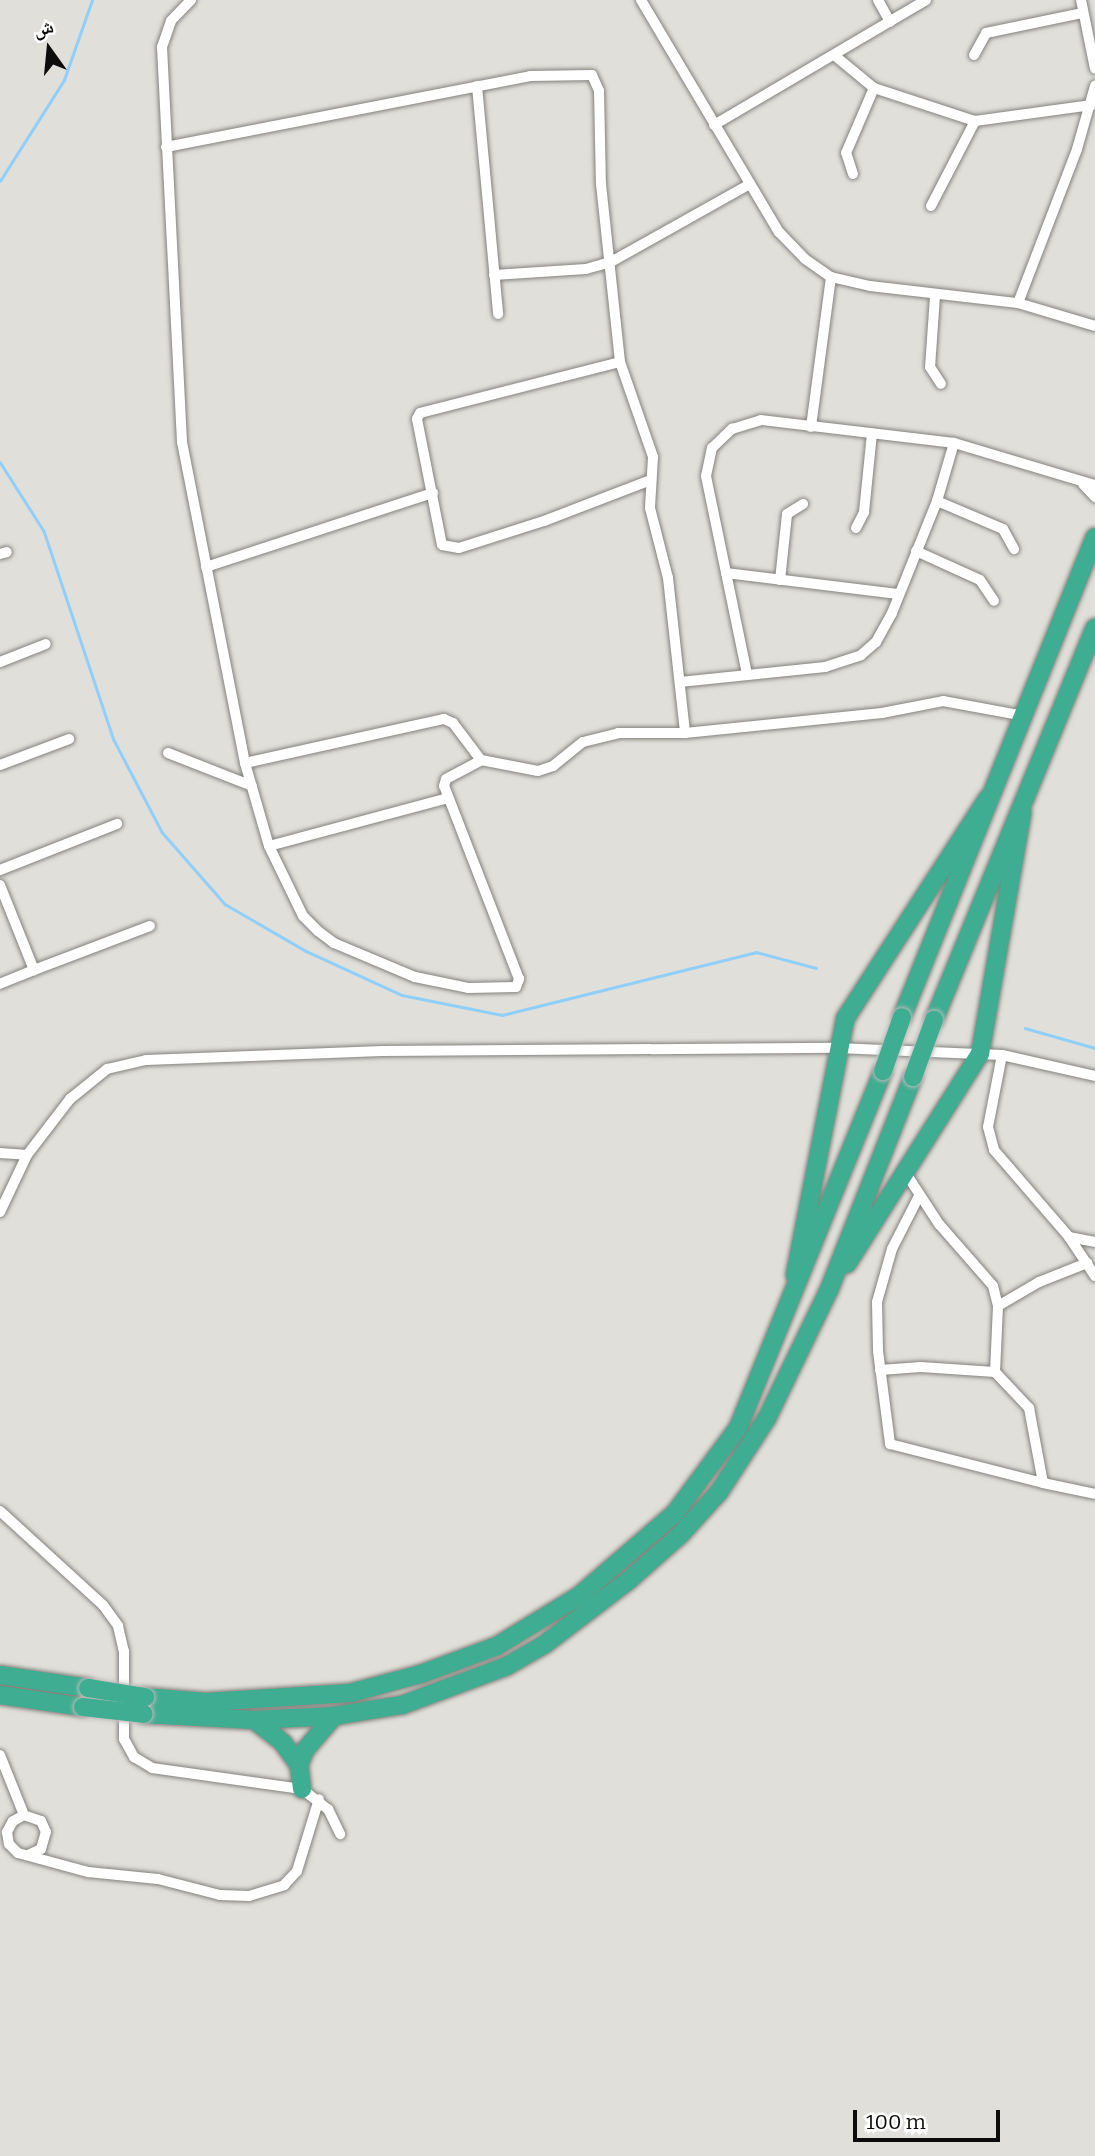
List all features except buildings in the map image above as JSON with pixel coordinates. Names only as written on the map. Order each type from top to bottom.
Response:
[{"type":"highway","points":[[0,1695],[83,1707],[206,1702],[350,1692],[421,1674],[526,1631],[579,1596],[675,1513],[738,1428],[791,1304],[988,798],[1024,716],[1095,537]]},
{"type":"highway","points":[[0,1675],[88,1688],[144,1705],[254,1720],[334,1716],[402,1705],[507,1666],[545,1644],[629,1580],[681,1534],[746,1456],[785,1386],[829,1290],[934,1020],[1022,813],[1095,628]]},
{"type":"highway","points":[[791,1304],[837,1048],[848,1012],[988,798]]},
{"type":"highway","points":[[829,1290],[907,1175],[980,1054],[1022,813]]},
{"type":"highway","points":[[302,1789],[299,1765],[308,1742],[334,1716]]},
{"type":"highway","points":[[254,1720],[283,1743],[299,1765]]},
{"type":"street","points":[[191,0],[179,9],[164,34],[166,147],[182,442],[245,763],[269,846],[303,916],[334,943],[415,977],[468,988],[511,989],[519,979],[448,798],[446,779],[481,760],[538,771],[553,766],[592,739],[635,730],[685,733],[882,713],[943,701],[1024,716]]},
{"type":"street","points":[[641,0],[779,232],[831,277],[935,296],[1018,303],[1095,326]]},
{"type":"street","points":[[878,0],[890,22]]},
{"type":"street","points":[[714,125],[926,0]]},
{"type":"street","points":[[1081,0],[1095,69]]},
{"type":"street","points":[[974,55],[986,33],[1083,13]]},
{"type":"street","points":[[834,55],[874,88],[975,121],[1092,105]]},
{"type":"street","points":[[166,147],[477,86],[586,72],[597,81],[601,184],[620,362],[650,446],[650,508],[668,578],[685,733]]},
{"type":"street","points":[[477,86],[498,314]]},
{"type":"street","points":[[1018,303],[1092,105],[1095,86]]},
{"type":"street","points":[[853,174],[846,153],[874,88]]},
{"type":"street","points":[[931,206],[975,121]]},
{"type":"street","points":[[494,275],[586,269],[611,262],[750,184]]},
{"type":"street","points":[[811,427],[831,277]]},
{"type":"street","points":[[935,296],[930,367],[942,384]]},
{"type":"street","points":[[620,362],[421,413],[417,419],[442,545],[451,550],[544,522],[651,480]]},
{"type":"street","points":[[747,674],[706,476],[712,448],[720,437],[746,422],[954,443],[1083,484],[1095,485]]},
{"type":"street","points":[[856,528],[864,512],[872,433]]},
{"type":"street","points":[[680,682],[807,670],[861,655],[885,629],[937,501],[954,443]]},
{"type":"street","points":[[1083,484],[1095,497]]},
{"type":"street","points":[[206,566],[433,493]]},
{"type":"street","points":[[937,501],[1003,529],[1014,549]]},
{"type":"street","points":[[780,580],[787,514],[803,504]]},
{"type":"street","points":[[916,551],[979,580],[994,601]]},
{"type":"street","points":[[726,573],[898,594]]},
{"type":"street","points":[[0,662],[46,644]]},
{"type":"street","points":[[245,763],[444,719],[453,723],[481,760]]},
{"type":"street","points":[[0,765],[69,739]]},
{"type":"street","points":[[169,753],[252,786]]},
{"type":"street","points":[[269,846],[448,798]]},
{"type":"street","points":[[0,870],[117,824]]},
{"type":"street","points":[[0,885],[34,970]]},
{"type":"street","points":[[0,984],[150,926]]},
{"type":"street","points":[[0,1212],[27,1155],[89,1080],[107,1069],[146,1059],[382,1051],[837,1048],[1002,1055],[1095,1076]]},
{"type":"street","points":[[1002,1055],[990,1116],[991,1142],[1003,1164],[1069,1237],[1095,1276]]},
{"type":"street","points":[[0,1153],[27,1155]]},
{"type":"street","points":[[907,1175],[919,1196],[990,1282],[998,1306],[995,1372]]},
{"type":"street","points":[[919,1196],[881,1283],[876,1324],[891,1446],[1095,1494]]},
{"type":"street","points":[[1069,1237],[1095,1242]]},
{"type":"street","points":[[998,1306],[1039,1282],[1087,1263]]},
{"type":"street","points":[[880,1370],[921,1367],[995,1372],[1029,1408],[1043,1483]]},
{"type":"street","points":[[0,1511],[103,1605],[118,1626],[124,1651],[124,1739],[134,1757],[152,1768],[302,1789],[319,1799],[340,1834]]},
{"type":"street","points":[[0,1755],[24,1815]]},
{"type":"street","points":[[30,1854],[41,1849],[47,1832],[36,1817],[24,1815],[13,1821],[4,1832],[13,1849],[88,1872],[158,1879],[220,1895],[249,1896],[284,1885],[297,1871],[319,1799]]},
{"type":"waterway","points":[[0,181],[64,80],[92,0]]},
{"type":"waterway","points":[[0,462],[44,531],[114,740],[162,832],[225,904],[306,951],[402,995],[502,1015],[756,952],[816,968]]},
{"type":"waterway","points":[[1025,1028],[1095,1048]]}]
